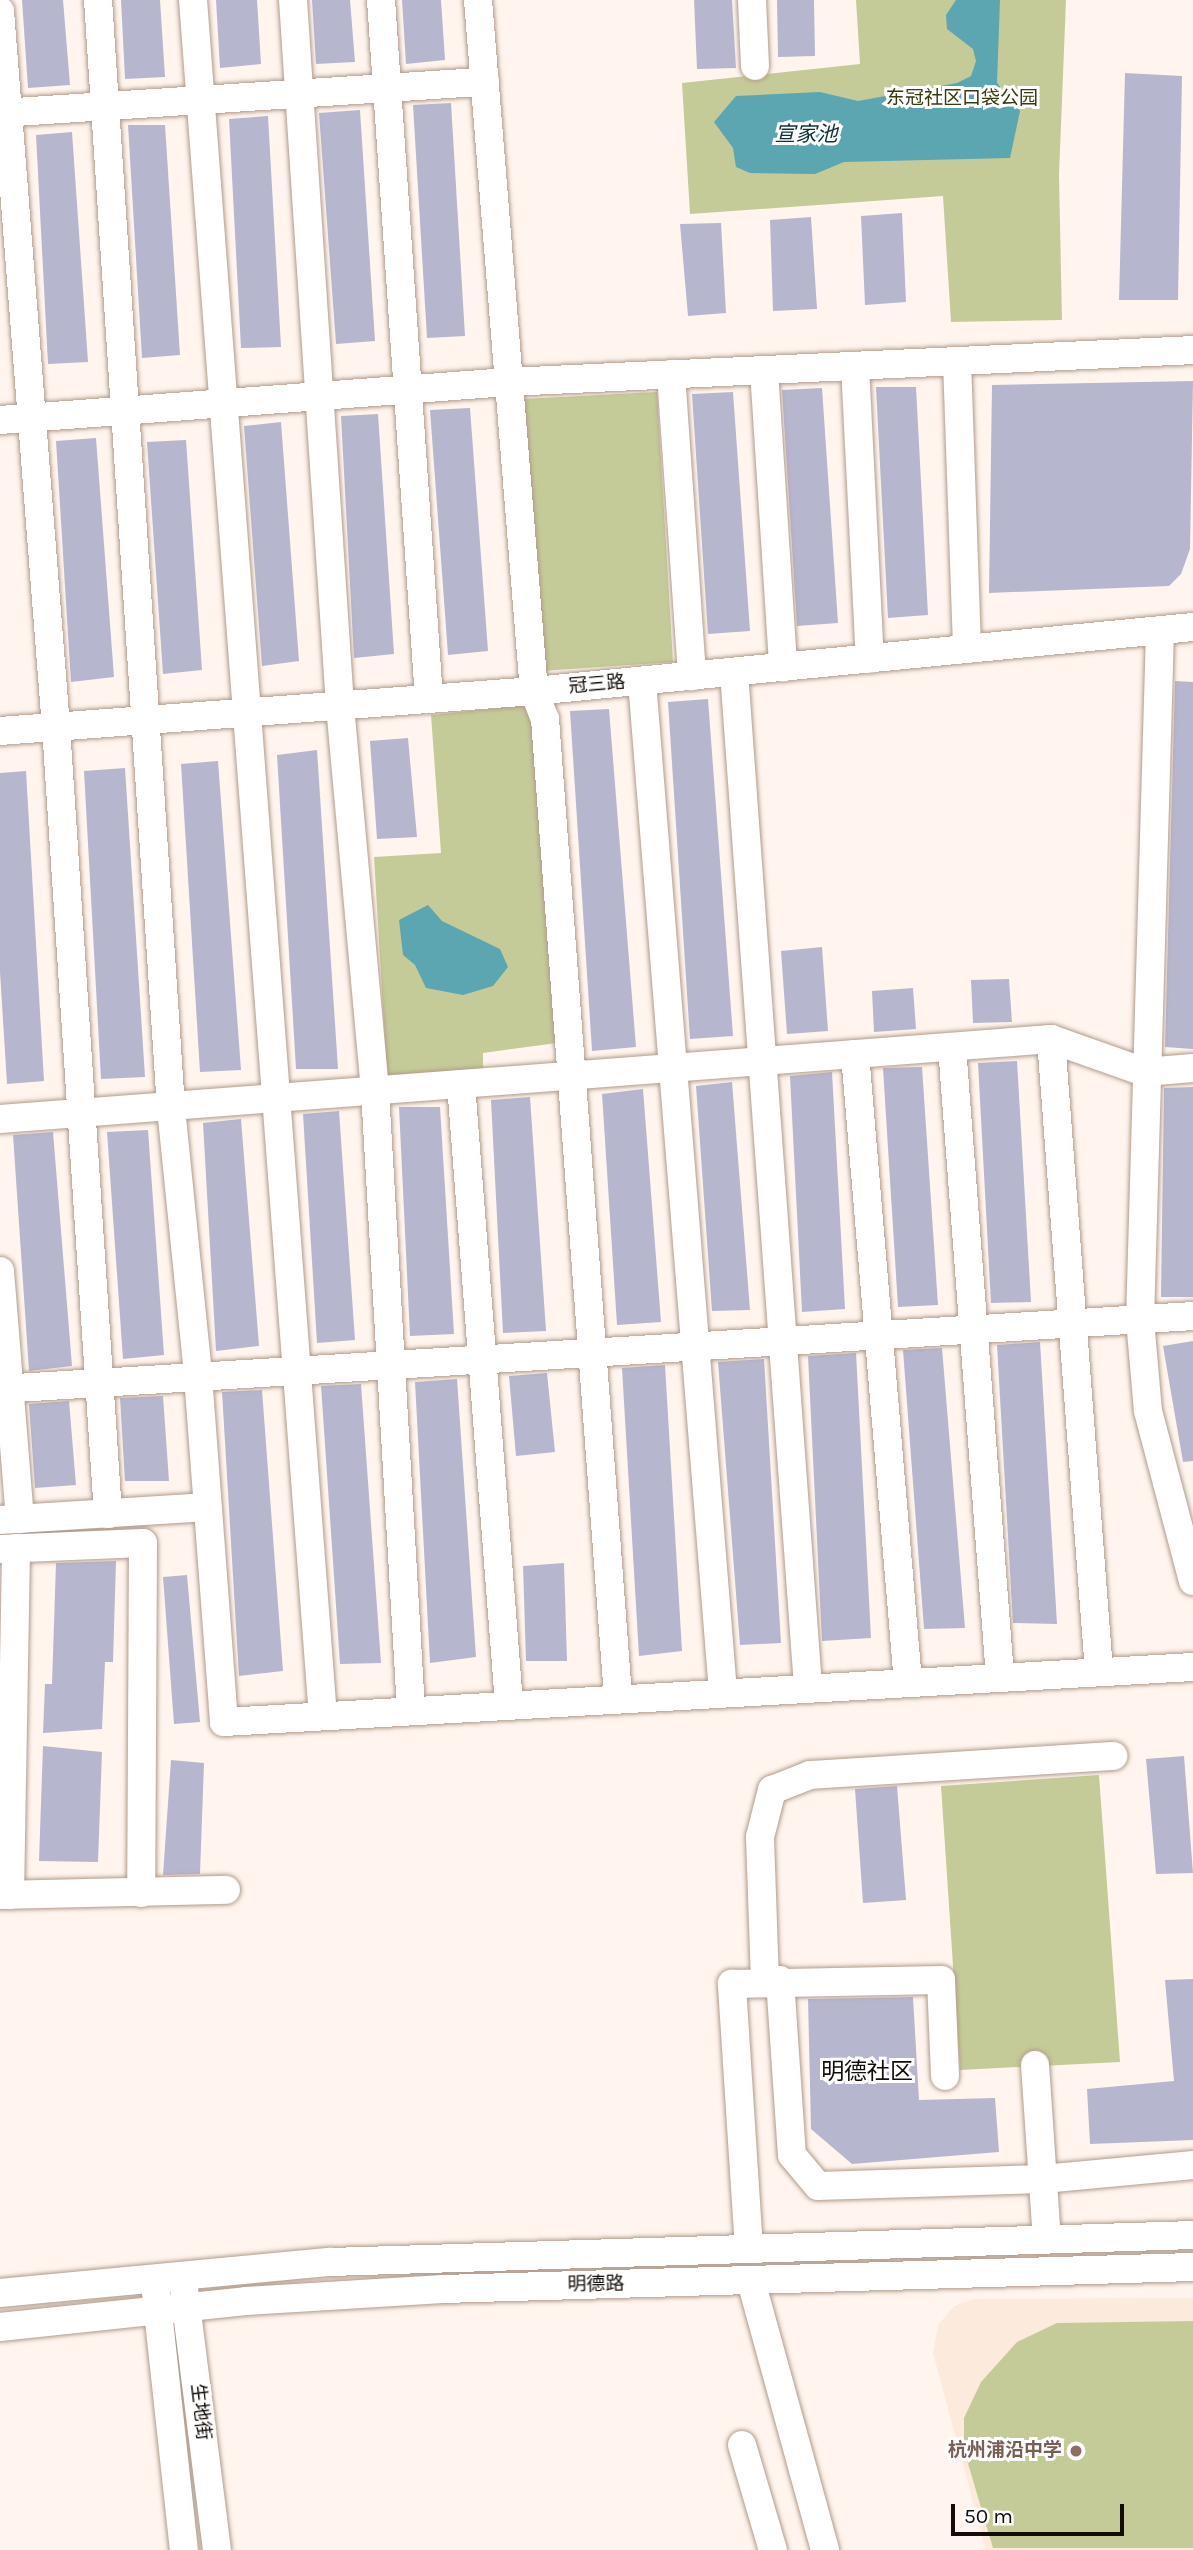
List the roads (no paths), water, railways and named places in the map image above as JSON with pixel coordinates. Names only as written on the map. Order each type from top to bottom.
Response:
[{"type":"street","points":[[98,0],[124,411],[148,720],[171,1108],[198,1376],[224,1722],[618,1697],[1193,1667]]},
{"type":"street","points":[[193,0],[226,403],[275,1100],[323,1716]]},
{"type":"street","points":[[293,0],[322,396],[340,706],[375,1091],[411,1710]]},
{"type":"street","points":[[381,0],[429,699]]},
{"type":"street","points":[[478,0],[534,691],[545,719],[618,1697]]},
{"type":"street","points":[[752,0],[755,66]]},
{"type":"street","points":[[0,11],[4,113],[56,727],[108,1514]]},
{"type":"street","points":[[4,113],[485,82]]},
{"type":"street","points":[[0,421],[508,382],[1193,350]]},
{"type":"street","points":[[957,361],[967,649]]},
{"type":"street","points":[[855,366],[870,659]]},
{"type":"street","points":[[764,370],[783,667]]},
{"type":"street","points":[[671,374],[692,676]]},
{"type":"street","name":"冠三路","points":[[0,731],[534,691],[1193,627]]},
{"type":"street","points":[[1160,631],[1144,1072],[1140,1320],[1148,1411],[1193,1581]]},
{"type":"street","points":[[734,672],[785,1341],[808,1687]]},
{"type":"street","points":[[642,681],[723,1692]]},
{"type":"street","points":[[1051,1040],[1070,1324],[1099,1672]]},
{"type":"street","points":[[0,1119],[82,1116],[571,1075],[1051,1040],[1144,1072],[1193,1069]]},
{"type":"street","points":[[952,1047],[1000,1677]]},
{"type":"street","points":[[855,1054],[908,1682]]},
{"type":"street","points":[[461,1084],[509,1704]]},
{"type":"street","points":[[0,1271],[10,1520],[208,1507]]},
{"type":"street","points":[[4,1388],[1193,1316]]},
{"type":"street","points":[[141,1893],[143,1543],[8,1549],[5,1895],[141,1893],[226,1890]]},
{"type":"street","points":[[1113,1756],[810,1775],[772,1790],[760,1837],[772,1980],[792,2155],[818,2186],[1043,2179],[1193,2165]]},
{"type":"street","points":[[749,2249],[732,1984],[772,1980],[941,1980],[945,2076]]},
{"type":"street","points":[[1035,2065],[1047,2239]]},
{"type":"street","name":"明德路","points":[[0,2293],[168,2275],[330,2263],[1193,2235]]},
{"type":"street","name":"明德路","points":[[0,2327],[186,2307],[443,2289],[1193,2267]]},
{"type":"street","name":"生地街","points":[[168,2275],[186,2307],[217,2550]]},
{"type":"street","name":"生地街","points":[[168,2275],[158,2310],[184,2550]]},
{"type":"street","points":[[751,2281],[825,2550]]},
{"type":"street","points":[[742,2445],[773,2550]]},
{"type":"water","name":"宣家池","points":[[956,0],[1000,0],[997,83],[1020,111],[1010,158],[844,162],[815,174],[750,173],[736,167],[733,148],[714,122],[736,96],[820,92],[858,101],[957,83],[971,76],[976,61],[973,49],[947,29],[946,15]]},
{"type":"water","points":[[428,905],[442,921],[500,949],[508,967],[493,986],[463,995],[426,988],[415,965],[403,955],[399,920]]},
{"type":"place","name":"杭州浦沿中学","points":[[1076,2451]]},
{"type":"district","name":"明德社区","points":[[867,2072]]},
{"type":"park label","name":"东冠社区口袋公园","points":[[962,99]]}]
